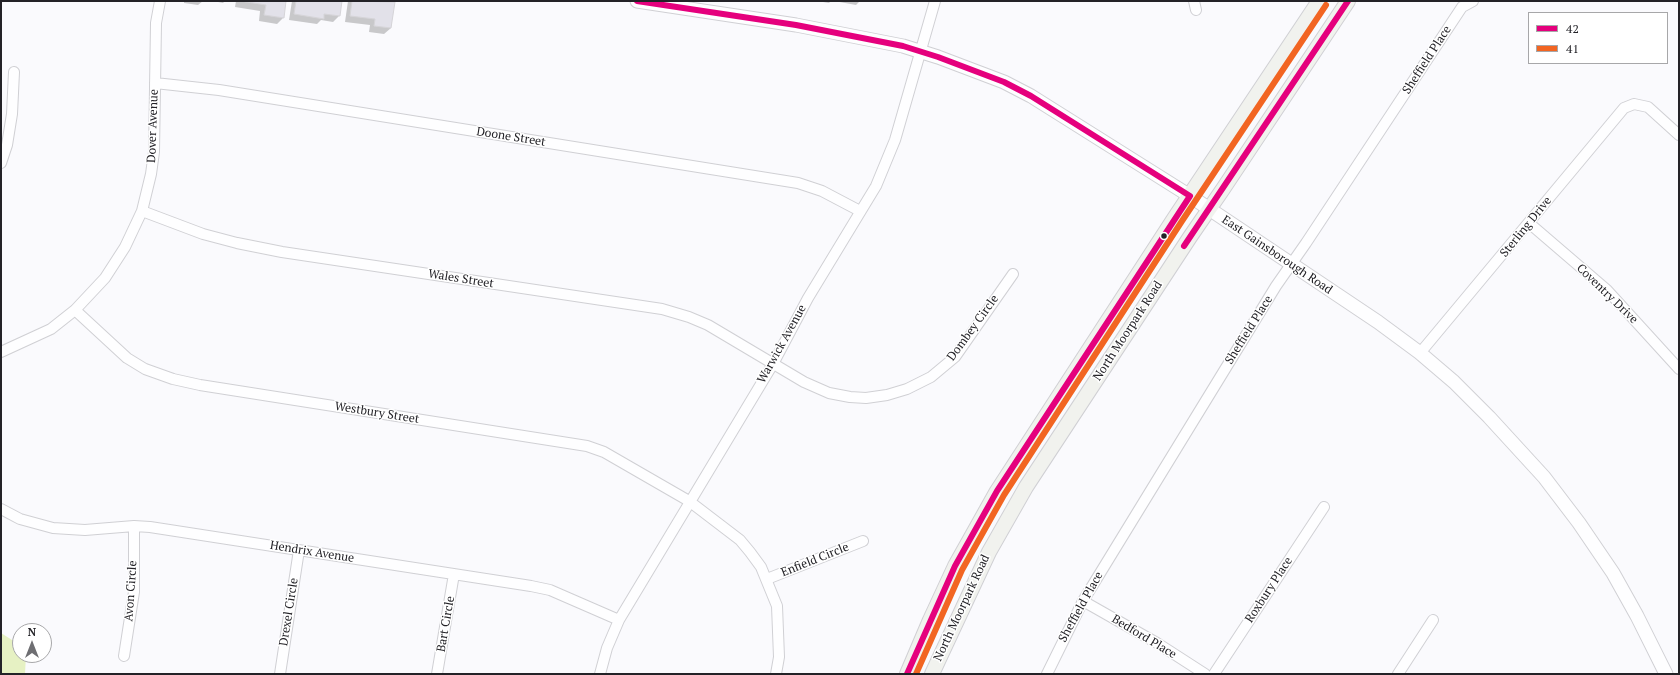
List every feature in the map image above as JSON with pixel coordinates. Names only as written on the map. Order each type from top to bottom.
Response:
[{"type":"main road","name":"North Moorpark Road","points":[[907,674],[930,620],[956,566],[997,491],[1319,1]]},
{"type":"main road","name":"North Moorpark Road","points":[[932,674],[989,552],[1026,487],[1348,1]]},
{"type":"street","name":"Dover Avenue","points":[[1,352],[51,329],[76,310],[105,278],[125,247],[142,211],[151,174],[154,152],[156,23],[160,1]]},
{"type":"street","name":"East Gainsborough Road","points":[[637,1],[796,25],[903,46],[920,51],[983,74],[1031,96],[1190,196],[1378,322],[1454,382],[1518,447],[1544,477],[1579,523],[1613,573],[1637,616],[1666,674]]},
{"type":"street","name":"Warwick Avenue","points":[[600,674],[619,620],[689,501],[773,364],[808,298],[876,186],[895,140],[935,1]]},
{"type":"street","name":"Sheffield Place","points":[[1047,674],[1083,601],[1187,429],[1291,264],[1462,7],[1473,1]]},
{"type":"street","points":[[1,163],[7,145],[12,114],[14,72]]},
{"type":"street","name":"Doone Street","points":[[155,83],[219,90],[798,183],[822,191],[860,211]]},
{"type":"street","name":"Sterling Drive","points":[[1420,354],[1624,108],[1634,104],[1648,107],[1679,135]]},
{"type":"street","name":"Wales Street","points":[[142,211],[203,234],[260,248],[662,309],[689,317],[708,325],[773,364]]},
{"type":"street","name":"Coventry Drive","points":[[1529,223],[1607,290],[1679,369]]},
{"type":"street","name":"Dombey Circle","points":[[773,364],[804,382],[829,393],[850,397],[866,398],[887,395],[907,389],[931,377],[955,357],[990,304],[1013,274]]},
{"type":"street","name":"Westbury Street","points":[[76,310],[126,358],[145,369],[173,379],[208,386],[587,446],[604,452],[689,501],[740,540],[761,566],[777,606],[779,651],[776,674]]},
{"type":"street","name":"Roxbury Place","points":[[1214,674],[1324,507]]},
{"type":"street","name":"Hendrix Avenue","points":[[1,508],[20,520],[53,528],[85,530],[134,526],[150,527],[550,590],[619,620]]},
{"type":"street","name":"Avon Circle","points":[[124,656],[134,592],[134,526]]},
{"type":"street","name":"Enfield Circle","points":[[766,579],[862,541]]},
{"type":"street","name":"Drexel Circle","points":[[280,674],[299,550]]},
{"type":"street","name":"Bart Circle","points":[[437,674],[454,574]]},
{"type":"street","name":"Bedford Place","points":[[1083,601],[1151,640],[1205,674]]},
{"type":"street","points":[[1398,674],[1433,620]]},
{"type":"green space","points":[[1,633],[12,640],[12,663],[26,663],[25,674],[1,674]]},
{"type":"building","points":[[241,1],[286,1],[284,18],[264,15],[266,5]]},
{"type":"building","points":[[296,1],[342,1],[340,16],[324,14],[324,19],[294,14]]},
{"type":"building","points":[[352,1],[395,2],[391,28],[374,26],[375,19],[350,16]]},
{"type":"transit line","name":"42","points":[[637,1],[796,25],[903,46],[938,57],[1004,82],[1031,96],[1190,196],[997,491],[955,566],[907,674]]},
{"type":"transit line","name":"42","points":[[1184,246],[1348,1]]},
{"type":"transit line","name":"41","points":[[916,674],[962,570],[1004,495],[1182,221],[1326,5]]}]
